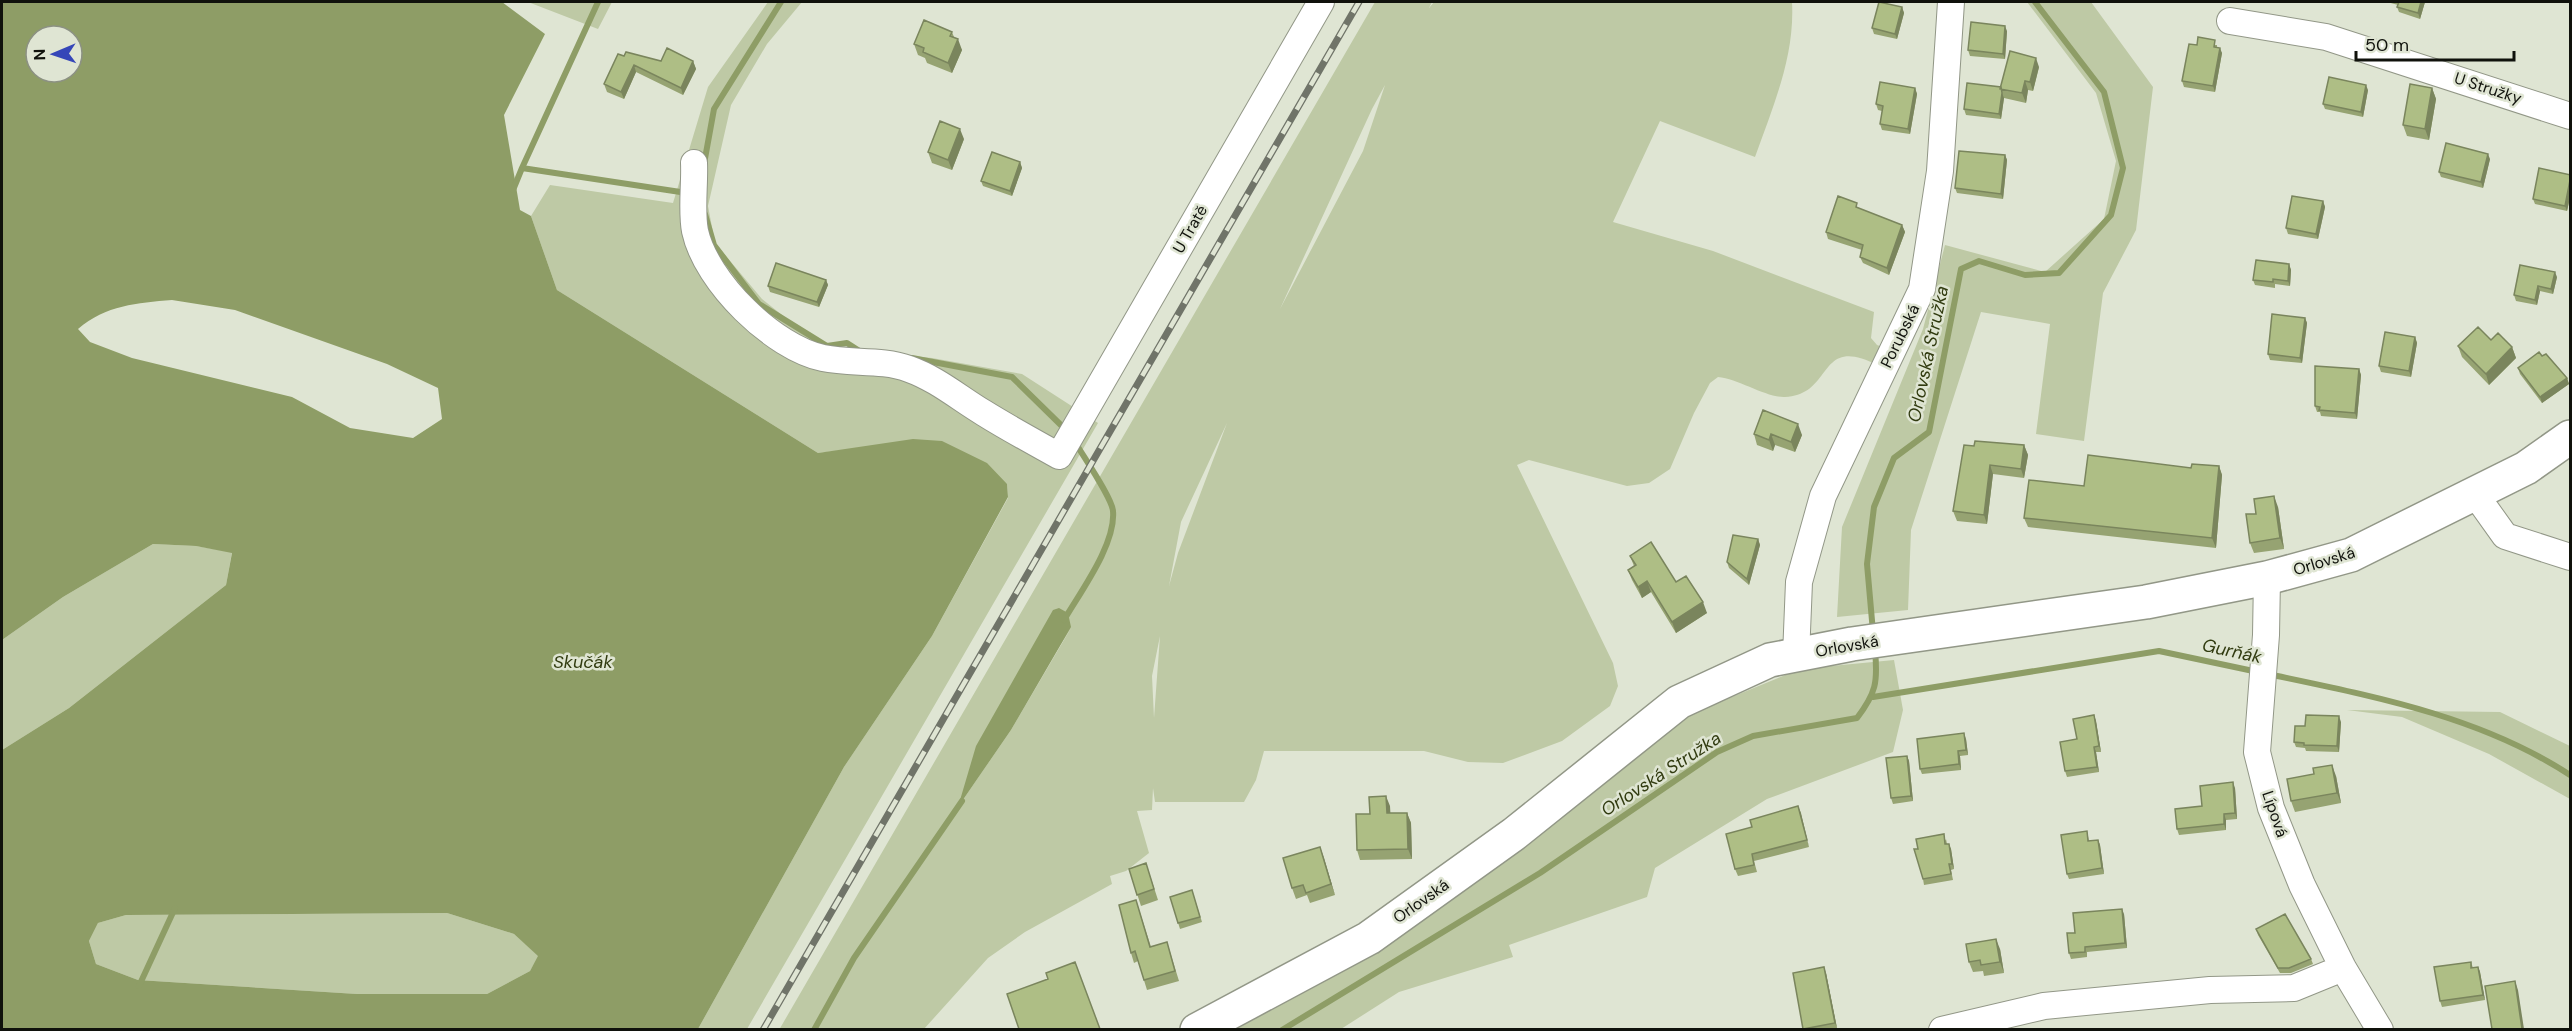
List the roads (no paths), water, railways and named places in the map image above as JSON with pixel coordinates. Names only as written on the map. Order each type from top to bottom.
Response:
[{"type":"main road","name":"Orlovská","points":[[1197,1029],[1369,938],[1514,834],[1678,702],[1770,660],[1852,644],[2146,602],[2267,578],[2351,555],[2526,468],[2571,437]]},
{"type":"street","name":"U Tratě","points":[[695,171],[695,231],[710,265],[727,290],[773,336],[795,349],[823,358],[877,361],[909,369],[932,380],[983,413],[1062,452],[1321,2]]},
{"type":"street","name":"Porubská","points":[[1796,656],[1799,582],[1823,496],[1922,289],[1940,171],[1951,2]]},
{"type":"street","name":"U Stružky","points":[[2230,21],[2326,37],[2571,116]]},
{"type":"street","points":[[2475,494],[2505,536],[2571,556]]},
{"type":"street","name":"Lípová","points":[[2267,578],[2257,752],[2271,808],[2302,885],[2343,968],[2380,1029]]},
{"type":"street","points":[[1942,1029],[2044,1006],[2210,990],[2294,988],[2343,968]]},
{"type":"water","name":"Skučák","points":[[2,2],[502,2],[545,34],[504,115],[520,210],[531,216],[557,290],[818,453],[913,439],[942,441],[987,463],[1007,484],[1008,497],[932,636],[844,767],[698,1029],[2,1029],[2,750],[69,708],[226,585],[232,553],[196,546],[153,544],[63,597],[2,640]],"holes":[[[172,300],[235,310],[387,364],[438,388],[442,419],[413,438],[350,428],[292,397],[132,358],[90,342],[78,329],[111,310],[134,304]],[[447,913],[514,934],[538,956],[530,971],[487,994],[357,994],[138,980],[96,964],[89,941],[98,923],[126,915]]]},
{"type":"water","points":[[1059,608],[1068,613],[1071,627],[1011,730],[958,807],[976,746],[1053,610]]},
{"type":"waterway","points":[[522,168],[598,2]]},
{"type":"waterway","points":[[704,164],[714,109],[781,2]]},
{"type":"waterway","name":"Orlovská Stružka","points":[[1873,632],[1867,564],[1874,507],[1894,458],[1929,432],[1961,269],[1979,261],[2025,275],[2059,273],[2111,215],[2123,168],[2104,92],[2035,2]]},
{"type":"waterway","points":[[513,190],[522,168],[687,193]]},
{"type":"waterway","points":[[705,214],[714,245],[759,304],[827,346],[847,343],[861,352]]},
{"type":"waterway","points":[[912,358],[1012,377],[1067,431]]},
{"type":"waterway","points":[[1064,620],[1103,552],[1109,538],[1113,511],[1097,477],[1075,442]]},
{"type":"waterway","name":"Orlovská Stružka","points":[[1282,1030],[1540,873],[1717,752],[1753,736],[1857,718],[1874,687],[1875,651]]},
{"type":"waterway","name":"Gurňák","points":[[1873,697],[2159,651],[2258,672]]},
{"type":"waterway","name":"Gurňák","points":[[2268,674],[2386,700],[2462,723],[2499,737],[2570,775]]},
{"type":"waterway","points":[[814,1030],[854,958],[962,801]]},
{"type":"waterway","points":[[139,986],[175,908]]},
{"type":"railway","points":[[763,1030],[1359,2]]}]
